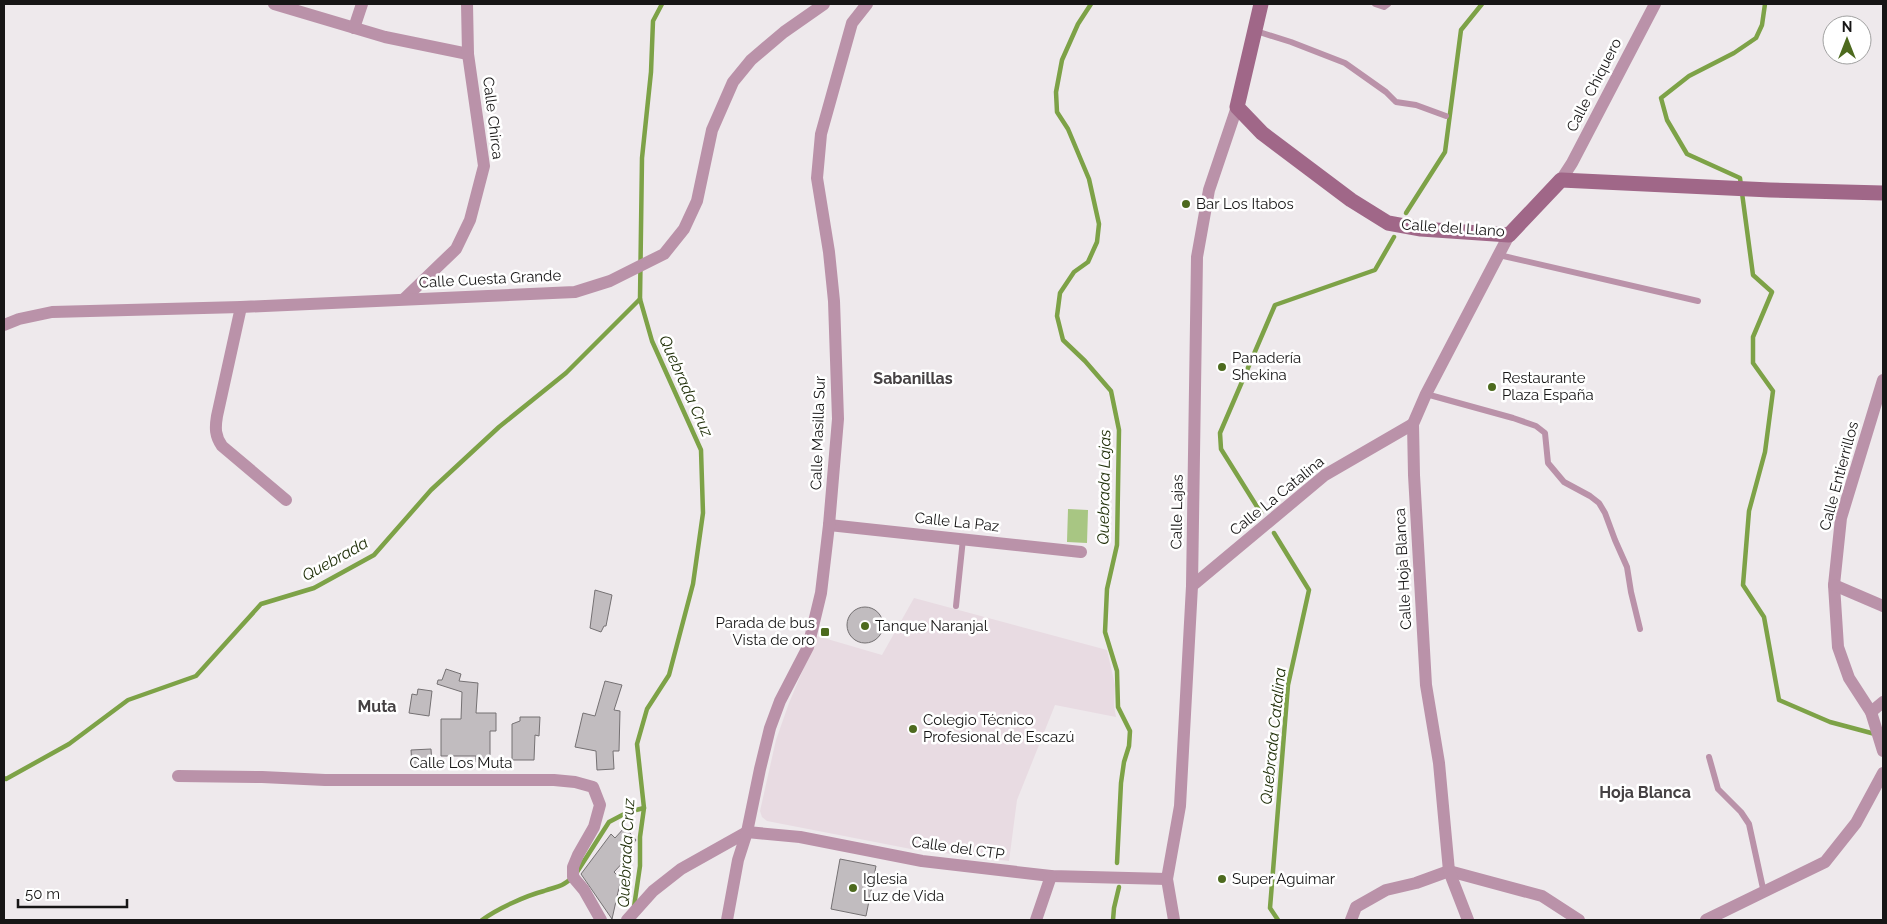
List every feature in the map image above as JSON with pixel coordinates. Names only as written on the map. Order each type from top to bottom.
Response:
[{"type":"main road","points":[[1237,107],[1261,4]]},
{"type":"main road","name":"Calle del Llano","points":[[1237,107],[1262,133],[1350,200],[1388,223],[1421,229],[1509,235],[1561,180]]},
{"type":"main road","points":[[1561,180],[1770,190],[1883,193]]},
{"type":"street","points":[[274,4],[385,37],[468,54]]},
{"type":"street","points":[[354,28],[362,4]]},
{"type":"street","name":"Calle Chirca","points":[[404,299],[456,249],[470,220],[484,166],[468,54],[468,4]]},
{"type":"street","name":"Calle Cuesta Grande","points":[[4,325],[18,319],[52,312],[241,307],[574,292],[610,281],[664,254],[684,229],[697,201],[712,130],[733,82],[750,60],[784,32],[824,4]]},
{"type":"street","name":"Calle Masilla Sur","points":[[728,920],[738,860],[747,832],[770,728],[780,701],[808,647],[821,593],[838,419],[834,301],[817,178],[821,134],[852,23],[867,4]]},
{"type":"street","name":"Calle Chiquero","points":[[1561,180],[1654,4]]},
{"type":"street","name":"Calle Lajas","points":[[1174,920],[1167,878],[1180,806],[1192,586],[1197,257],[1210,190],[1237,107]]},
{"type":"street","name":"Calle Hoja Blanca","points":[[1468,920],[1450,871],[1440,763],[1426,686],[1414,475],[1413,424],[1426,394],[1509,235]]},
{"type":"street","points":[[241,307],[218,410],[215,427],[216,438],[222,446],[286,500]]},
{"type":"street","name":"Calle Entierrillos","points":[[1883,380],[1841,518],[1834,585],[1838,647],[1849,678],[1871,712],[1883,752]]},
{"type":"street","name":"Calle La Catalina","points":[[1192,586],[1325,475],[1413,424]]},
{"type":"street","name":"Calle La Paz","points":[[829,525],[1081,552]]},
{"type":"street","points":[[1834,585],[1883,606]]},
{"type":"street","points":[[1871,712],[1883,702]]},
{"type":"street","points":[[1706,920],[1825,862],[1856,823],[1883,773]]},
{"type":"street","name":"Calle Los Muta","points":[[178,776],[325,780],[554,780],[576,782],[593,787],[600,805],[594,827],[573,867],[575,881],[584,890],[601,920]]},
{"type":"street","points":[[627,920],[653,891],[681,870],[747,832]]},
{"type":"street","name":"Calle del CTP","points":[[747,832],[800,837],[922,861],[1051,876],[1167,878]]},
{"type":"street","points":[[1351,920],[1356,907],[1386,890],[1416,883],[1450,871],[1542,896],[1579,920]]},
{"type":"street","points":[[1036,920],[1051,876]]},
{"type":"lane","points":[[1375,4],[1384,7],[1388,4]]},
{"type":"lane","points":[[1254,30],[1345,63],[1386,92],[1396,102],[1416,105],[1446,116]]},
{"type":"lane","points":[[1499,255],[1698,302]]},
{"type":"lane","points":[[1426,394],[1513,418],[1536,426],[1545,433],[1548,463],[1564,482],[1590,496],[1606,512],[1615,540],[1627,566],[1640,629]]},
{"type":"lane","points":[[956,606],[963,539]]},
{"type":"lane","points":[[1709,757],[1718,789],[1741,812],[1749,824],[1764,893]]},
{"type":"shaded area","name":"Colegio Técnico Profesional de Escazú","points":[[914,598],[1107,650],[1115,685],[1114,706],[1116,717],[1055,705],[1017,800],[1009,861],[911,849],[767,821],[762,817],[760,811],[776,740],[817,636],[882,655]]},
{"type":"green space","points":[[1068,509],[1088,510],[1087,543],[1067,542]]},
{"type":"building","points":[[595,590],[612,595],[606,626],[604,626],[601,632],[590,628]]},
{"type":"building","name":"Tanque Naranjal","points":[[865,607],[872,608],[878,612],[882,618],[882,632],[878,638],[872,642],[865,643],[858,642],[852,638],[848,632],[847,625],[848,618],[852,612],[858,608]]},
{"type":"building","points":[[446,669],[461,674],[459,681],[478,683],[476,713],[496,713],[496,731],[490,731],[490,762],[476,762],[476,756],[441,756],[441,719],[461,719],[462,692],[437,684],[438,680],[442,680]]},
{"type":"building","points":[[605,681],[622,685],[614,710],[620,711],[619,751],[613,751],[614,769],[597,770],[596,751],[575,747],[583,713],[595,716]]},
{"type":"building","points":[[418,689],[432,691],[429,716],[409,713],[412,694],[417,695]]},
{"type":"building","points":[[520,717],[540,717],[539,736],[535,735],[534,760],[512,760],[512,724],[520,721]]},
{"type":"building","points":[[431,749],[432,764],[412,765],[411,750]]},
{"type":"building","points":[[625,827],[636,840],[625,854],[628,857],[614,872],[621,879],[612,919],[581,874],[611,834],[615,838]]},
{"type":"building","name":"Iglesia Luz de Vida","points":[[840,859],[876,866],[866,916],[831,909]]},
{"type":"waterway","name":"Quebrada Cruz","points":[[634,907],[640,866],[640,837],[644,808],[637,744],[647,709],[669,675],[693,584],[703,513],[701,450],[652,341],[640,299],[642,158],[651,72],[653,21],[662,4]]},
{"type":"waterway","name":"Quebrada Lajas","points":[[1091,4],[1078,24],[1062,60],[1056,92],[1057,112],[1068,129],[1089,179],[1099,224],[1097,242],[1088,262],[1074,272],[1060,293],[1057,316],[1063,340],[1085,361],[1111,391],[1119,430],[1117,545],[1107,589],[1105,632],[1117,671],[1118,707],[1130,731],[1129,746],[1124,762],[1121,783],[1117,863]]},
{"type":"waterway","name":"Quebrada Catalina","points":[[1406,213],[1445,152],[1461,30],[1482,4]]},
{"type":"waterway","points":[[1765,4],[1762,25],[1756,38],[1734,53],[1689,76],[1661,98],[1667,120],[1687,154],[1740,178],[1753,275],[1772,292],[1753,337],[1753,363],[1773,391],[1765,452],[1749,511],[1743,585],[1764,617],[1779,700],[1830,722],[1875,734]]},
{"type":"waterway","name":"Quebrada Catalina","points":[[1261,513],[1221,449],[1220,433],[1275,305],[1375,270],[1394,237]]},
{"type":"waterway","name":"Quebrada","points":[[4,778],[6,779],[69,744],[128,700],[196,676],[261,604],[314,588],[374,555],[431,490],[499,427],[566,373],[640,299]]},
{"type":"waterway","name":"Quebrada Catalina","points":[[1274,533],[1309,590],[1288,685],[1270,908],[1278,920]]},
{"type":"waterway","points":[[577,872],[609,822],[628,812],[644,808]]},
{"type":"waterway","points":[[482,920],[512,903],[565,884],[572,878]]},
{"type":"waterway","name":"Quebrada Lajas","points":[[1113,920],[1119,887]]},
{"type":"place","name":"Bar Los Itabos","points":[[1186,204]]},
{"type":"place","name":"Panadería Shekina","points":[[1222,367]]},
{"type":"place","name":"Restaurante Plaza España","points":[[1492,387]]},
{"type":"place","name":"Tanque Naranjal","points":[[865,626]]},
{"type":"place","name":"Parada de bus Vista de oro","points":[[825,632]]},
{"type":"place","name":"Colegio Técnico Profesional de Escazú","points":[[913,729]]},
{"type":"place","name":"Super Aguimar","points":[[1222,879]]},
{"type":"place","name":"Iglesia Luz de Vida","points":[[853,888]]},
{"type":"district","name":"Sabanillas","points":[[913,378]]},
{"type":"district","name":"Muta","points":[[377,706]]},
{"type":"district","name":"Hoja Blanca","points":[[1645,792]]}]
